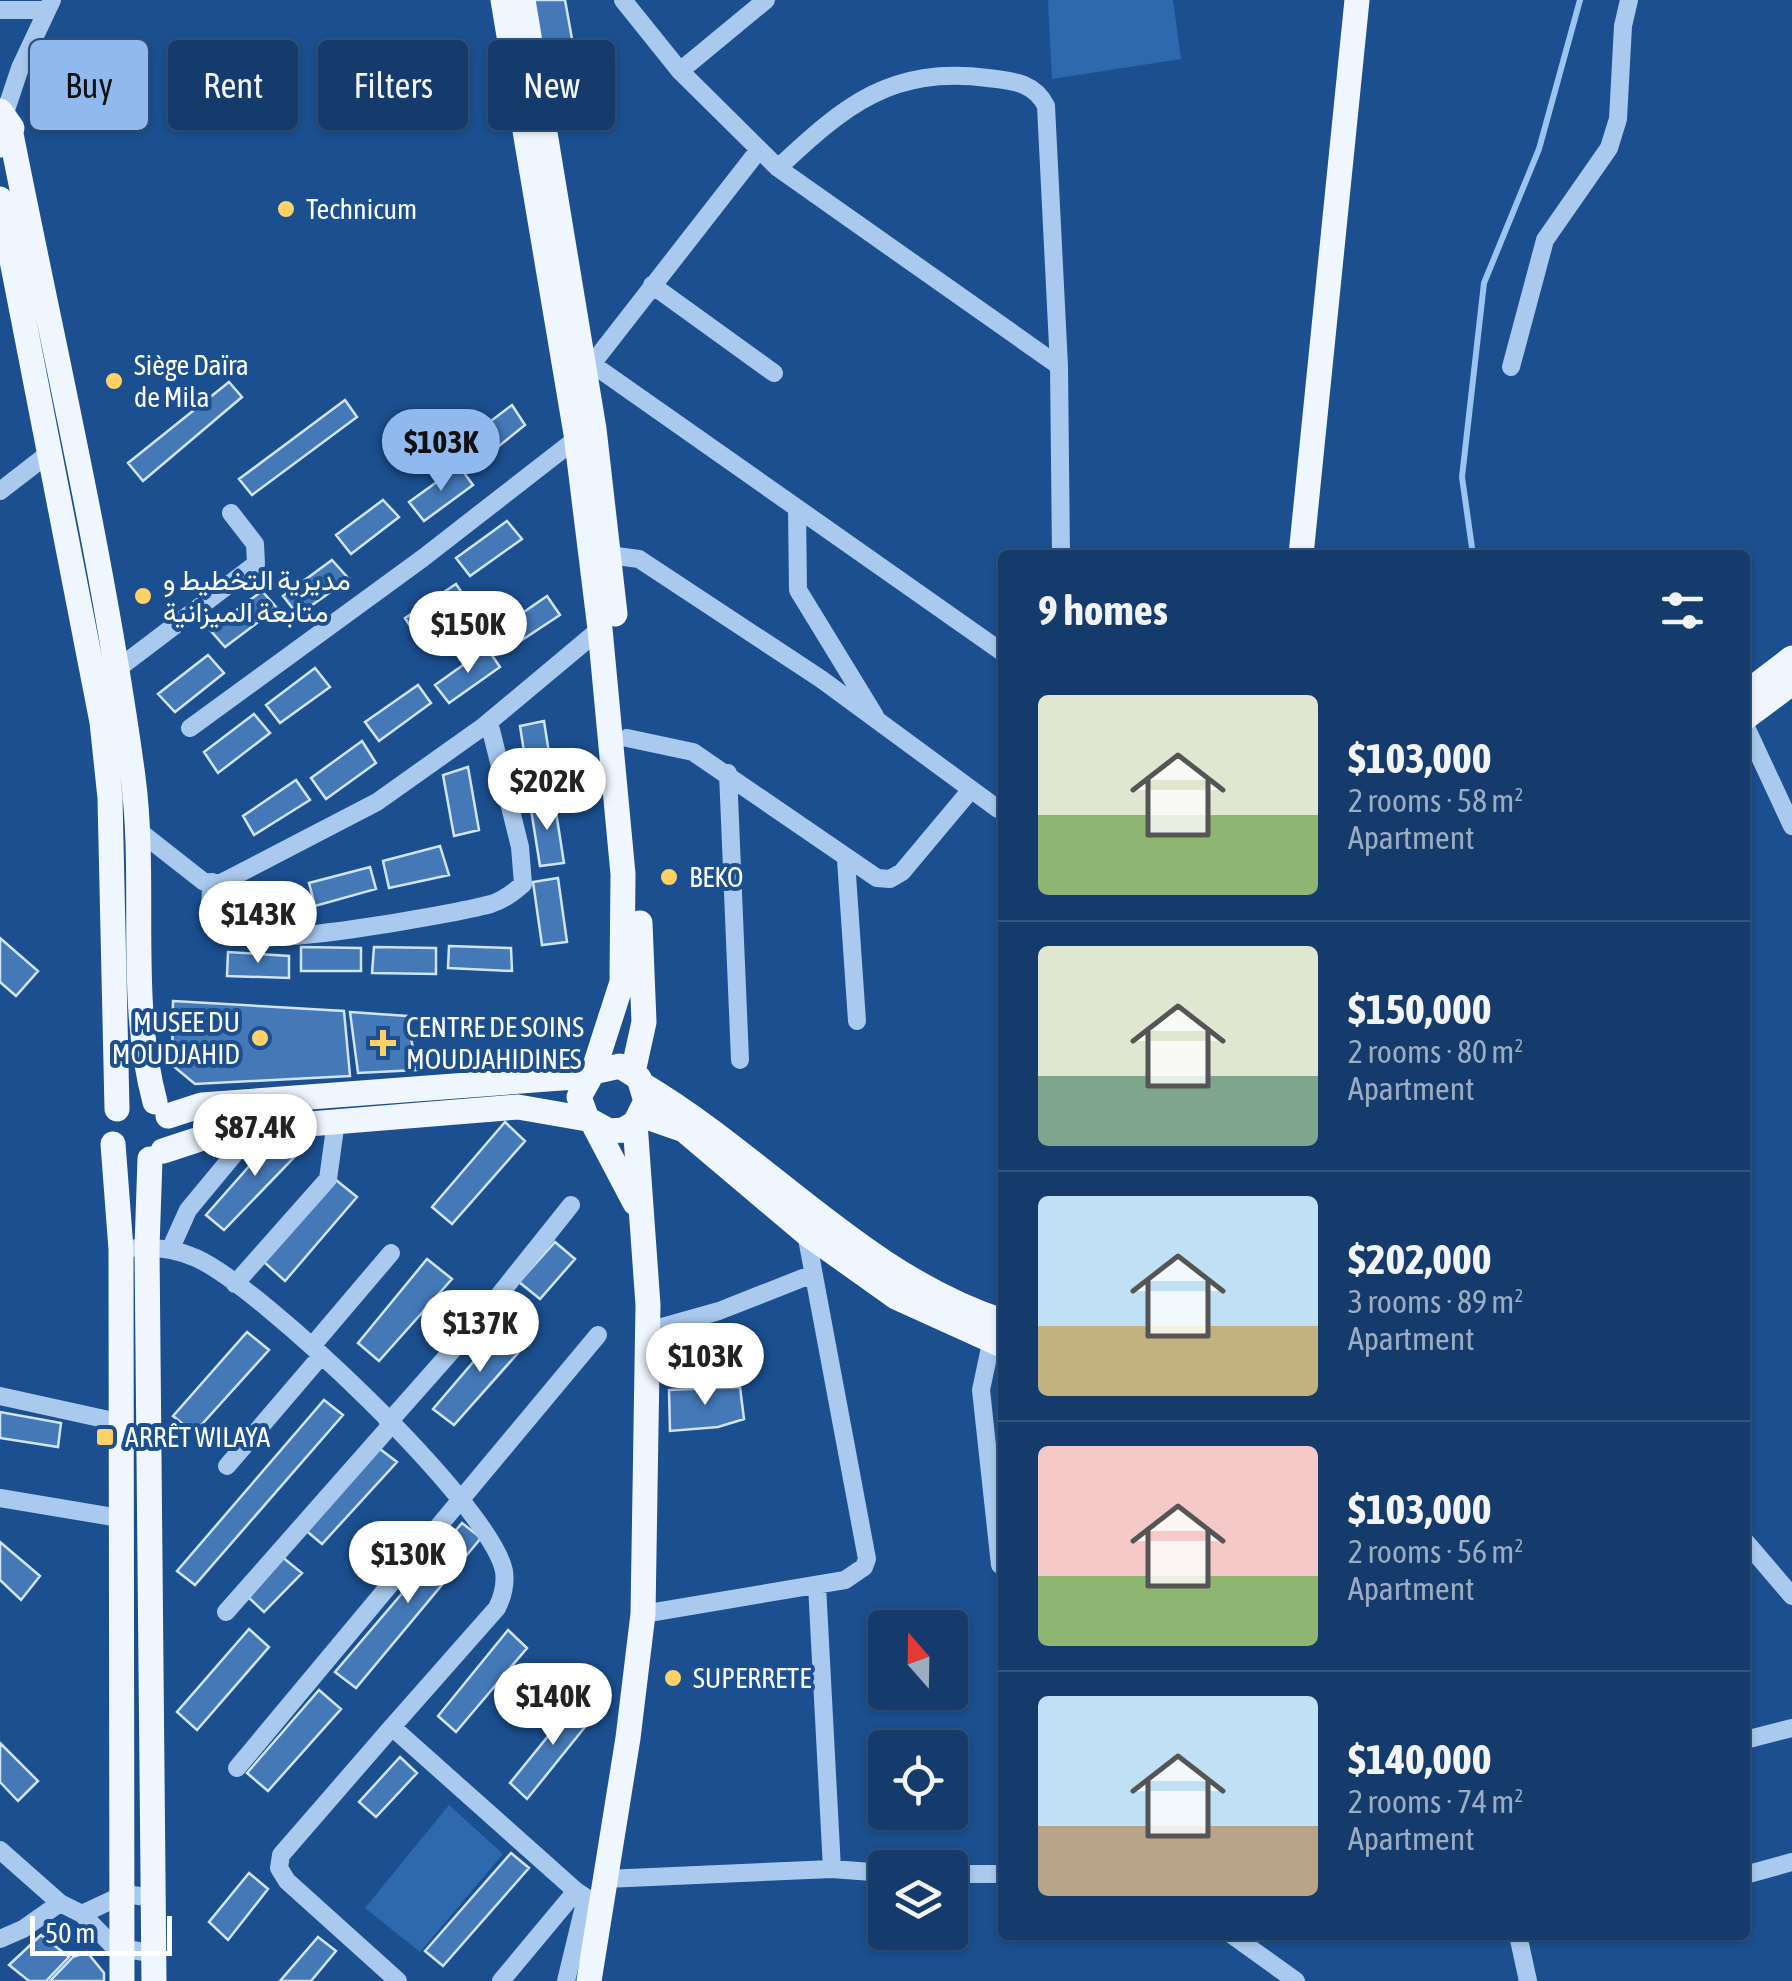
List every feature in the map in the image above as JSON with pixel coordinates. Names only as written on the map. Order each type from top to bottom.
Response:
[{"type":"main road","points":[[503,0],[610,555],[627,738],[644,1011],[638,1078],[646,1101],[638,1119],[648,1330],[642,1614],[606,1879],[588,1899],[589,1981]]},
{"type":"main road","points":[[523,0],[588,365],[585,432],[626,954],[616,1008],[579,1097],[640,1212]]},
{"type":"main road","points":[[1302,550],[1357,0]]},
{"type":"main road","points":[[3,120],[116,670],[139,831],[144,1060],[171,1134],[156,1155],[146,1249],[118,1422],[125,1894],[122,1981]]},
{"type":"main road","points":[[0,199],[102,722],[110,798],[117,1108],[109,1126],[146,1249],[154,1981]]},
{"type":"main road","points":[[1750,690],[1792,658]]},
{"type":"main road","points":[[1750,718],[1792,683]]},
{"type":"main road","points":[[117,1108],[135,1099],[162,1109],[590,1074],[620,1066],[728,1141],[869,1254],[965,1309],[998,1336]]},
{"type":"main road","points":[[112,1144],[128,1158],[156,1155],[224,1131],[518,1106],[609,1131],[638,1119],[684,1130],[806,1233],[896,1297],[998,1337]]},
{"type":"street","points":[[624,0],[680,71],[778,168],[1059,366]]},
{"type":"street","points":[[680,71],[766,0]]},
{"type":"street","points":[[1512,367],[1545,240],[1609,148],[1618,118],[1623,26],[1629,0]]},
{"type":"street","points":[[0,10],[49,5],[3,120]]},
{"type":"street","points":[[778,168],[827,122],[876,89],[938,76],[972,76],[1030,86],[1046,106],[1059,366],[1061,550]]},
{"type":"street","points":[[758,151],[588,365],[998,649]]},
{"type":"street","points":[[652,285],[774,373]]},
{"type":"street","points":[[190,728],[423,558],[585,432]]},
{"type":"street","points":[[0,490],[48,454]]},
{"type":"street","points":[[798,508],[798,590],[880,726]]},
{"type":"street","points":[[116,670],[256,564],[255,544],[232,513]]},
{"type":"street","points":[[610,555],[640,559],[820,678],[880,726],[998,809]]},
{"type":"street","points":[[139,831],[204,882],[221,883],[377,802],[489,722],[600,629]]},
{"type":"street","points":[[212,882],[209,901],[214,918],[225,933],[242,940],[303,936],[473,908],[510,896],[523,884],[520,846],[489,722]]},
{"type":"street","points":[[1750,733],[1792,826]]},
{"type":"street","points":[[627,738],[694,752],[877,878],[890,879],[902,872],[970,792]]},
{"type":"street","points":[[728,773],[740,1060]]},
{"type":"street","points":[[846,860],[857,1022]]},
{"type":"street","points":[[235,1284],[328,1179],[336,1122]]},
{"type":"street","points":[[146,1249],[188,1210],[256,1128]]},
{"type":"street","points":[[226,1612],[480,1319],[571,1204]]},
{"type":"street","points":[[642,1614],[854,1576],[867,1559],[806,1233]]},
{"type":"street","points":[[146,1249],[196,1258],[235,1284],[316,1351],[462,1501],[504,1570],[504,1592],[498,1608],[281,1855],[280,1868],[287,1881],[398,1981]]},
{"type":"street","points":[[226,1466],[390,1253]]},
{"type":"street","points":[[648,1330],[719,1311],[812,1274]]},
{"type":"street","points":[[238,1768],[598,1335]]},
{"type":"street","points":[[998,1340],[982,1390],[998,1546]]},
{"type":"street","points":[[0,1396],[118,1422]]},
{"type":"street","points":[[0,1498],[118,1518]]},
{"type":"street","points":[[1750,1547],[1792,1596]]},
{"type":"street","points":[[817,1585],[832,1869]]},
{"type":"street","points":[[392,1727],[588,1899]]},
{"type":"street","points":[[1750,1739],[1792,1728]]},
{"type":"street","points":[[0,1850],[60,1903],[82,1914],[104,1939],[124,1951],[156,1954]]},
{"type":"street","points":[[1750,1873],[1792,1862]]},
{"type":"street","points":[[606,1879],[832,1869],[868,1872]]},
{"type":"street","points":[[968,1874],[998,1874]]},
{"type":"street","points":[[82,1914],[125,1894],[154,1898]]},
{"type":"street","points":[[501,1981],[588,1899]]},
{"type":"street","points":[[566,1981],[588,1899]]},
{"type":"street","points":[[0,1939],[24,1929],[60,1903]]},
{"type":"street","points":[[1239,1940],[1296,1981]]},
{"type":"street","points":[[1520,1940],[1528,1981]]},
{"type":"shaded area","points":[[1048,0],[1173,0],[1181,59],[1052,79]]},
{"type":"shaded area","points":[[449,1805],[503,1854],[420,1952],[365,1908]]},
{"type":"building","points":[[532,0],[565,0],[572,40],[539,40]]},
{"type":"building","points":[[229,382],[242,397],[143,481],[128,463]]},
{"type":"building","points":[[345,400],[357,417],[252,495],[239,479]]},
{"type":"building","points":[[512,405],[525,425],[478,463],[462,443]]},
{"type":"building","points":[[459,466],[473,485],[424,521],[409,502]]},
{"type":"building","points":[[383,500],[399,517],[351,554],[336,535]]},
{"type":"building","points":[[507,521],[522,539],[470,576],[456,558]]},
{"type":"building","points":[[332,560],[349,579],[298,615],[283,596]]},
{"type":"building","points":[[456,584],[468,602],[417,637],[405,618]]},
{"type":"building","points":[[262,591],[277,608],[225,647],[210,630]]},
{"type":"building","points":[[547,596],[560,615],[507,650],[495,632]]},
{"type":"building","points":[[487,648],[500,667],[449,703],[435,685]]},
{"type":"building","points":[[208,655],[224,673],[175,712],[158,694]]},
{"type":"building","points":[[315,668],[330,687],[280,723],[266,705]]},
{"type":"building","points":[[418,685],[431,703],[379,741],[365,722]]},
{"type":"building","points":[[254,714],[270,733],[218,773],[204,752]]},
{"type":"building","points":[[544,721],[554,785],[530,790],[520,726]]},
{"type":"building","points":[[362,741],[376,763],[326,799],[311,778]]},
{"type":"building","points":[[468,767],[479,830],[454,836],[443,775]]},
{"type":"building","points":[[296,780],[310,800],[254,835],[243,816]]},
{"type":"building","points":[[554,799],[564,863],[540,866],[530,803]]},
{"type":"building","points":[[440,846],[449,875],[389,888],[383,861]]},
{"type":"building","points":[[370,867],[376,889],[315,906],[309,883]]},
{"type":"building","points":[[558,878],[567,942],[542,945],[533,882]]},
{"type":"building","points":[[0,938],[38,971],[16,996],[0,982]]},
{"type":"building","points":[[449,946],[511,948],[512,971],[448,968]]},
{"type":"building","points":[[301,947],[361,948],[361,971],[301,971]]},
{"type":"building","points":[[374,947],[436,948],[436,974],[372,973]]},
{"type":"building","points":[[228,952],[289,956],[289,978],[227,976]]},
{"type":"building","name":"MUSEE DU MOUDJAHID","points":[[173,1001],[344,1011],[350,1076],[195,1084],[172,1065]]},
{"type":"building","name":"CENTRE DE SOINS MOUDJAHIDINES","points":[[350,1012],[407,1016],[417,1070],[358,1073]]},
{"type":"building","points":[[505,1122],[525,1141],[452,1224],[432,1207]]},
{"type":"building","points":[[281,1130],[303,1148],[224,1230],[206,1215]]},
{"type":"building","points":[[336,1180],[357,1197],[285,1281],[264,1262]]},
{"type":"building","points":[[555,1242],[575,1259],[540,1299],[519,1282]]},
{"type":"building","points":[[427,1259],[452,1279],[379,1361],[358,1343]]},
{"type":"building","points":[[504,1326],[526,1344],[454,1425],[433,1409]]},
{"type":"building","points":[[247,1332],[269,1350],[194,1433],[173,1416]]},
{"type":"building","points":[[740,1387],[744,1419],[718,1427],[670,1431],[669,1390]]},
{"type":"building","points":[[324,1400],[343,1415],[195,1585],[177,1571]]},
{"type":"building","points":[[0,1412],[61,1423],[58,1447],[0,1438]]},
{"type":"building","points":[[376,1446],[397,1462],[322,1544],[303,1528]]},
{"type":"building","points":[[462,1523],[481,1538],[356,1688],[335,1672]]},
{"type":"building","points":[[0,1542],[40,1576],[21,1600],[0,1580]]},
{"type":"building","points":[[281,1556],[302,1573],[264,1612],[248,1597]]},
{"type":"building","points":[[249,1629],[269,1647],[197,1730],[177,1712]]},
{"type":"building","points":[[508,1630],[527,1648],[456,1732],[438,1716]]},
{"type":"building","points":[[319,1690],[341,1709],[268,1791],[247,1773]]},
{"type":"building","points":[[579,1698],[597,1712],[527,1799],[510,1783]]},
{"type":"building","points":[[0,1743],[38,1781],[18,1801],[0,1782]]},
{"type":"building","points":[[400,1757],[417,1773],[376,1817],[359,1802]]},
{"type":"building","points":[[511,1853],[529,1868],[443,1966],[425,1951]]},
{"type":"building","points":[[249,1873],[268,1889],[228,1940],[209,1922]]},
{"type":"building","points":[[41,1935],[69,1957],[46,1981],[29,1981],[9,1965]]},
{"type":"building","points":[[318,1937],[336,1951],[311,1981],[280,1981]]},
{"type":"building","points":[[87,1952],[104,1973],[104,1981],[50,1981],[73,1957]]},
{"type":"waterway","points":[[1472,550],[1462,477],[1484,283],[1539,149],[1580,0]]},
{"type":"place","name":"Technicum","points":[[286,209]]},
{"type":"place","name":"Siège Daïra de Mila","points":[[114,381]]},
{"type":"place","name":"مديرية التخطيط و متابعة الميزانية","points":[[143,596]]},
{"type":"place","name":"BEKO","points":[[669,877]]},
{"type":"place","name":"MUSEE DU MOUDJAHID","points":[[260,1038]]},
{"type":"place","name":"CENTRE DE SOINS MOUDJAHIDINES","points":[[383,1043]]},
{"type":"place","name":"ARRÊT WILAYA","points":[[105,1437]]},
{"type":"place","name":"SUPERRETE","points":[[673,1678]]}]
